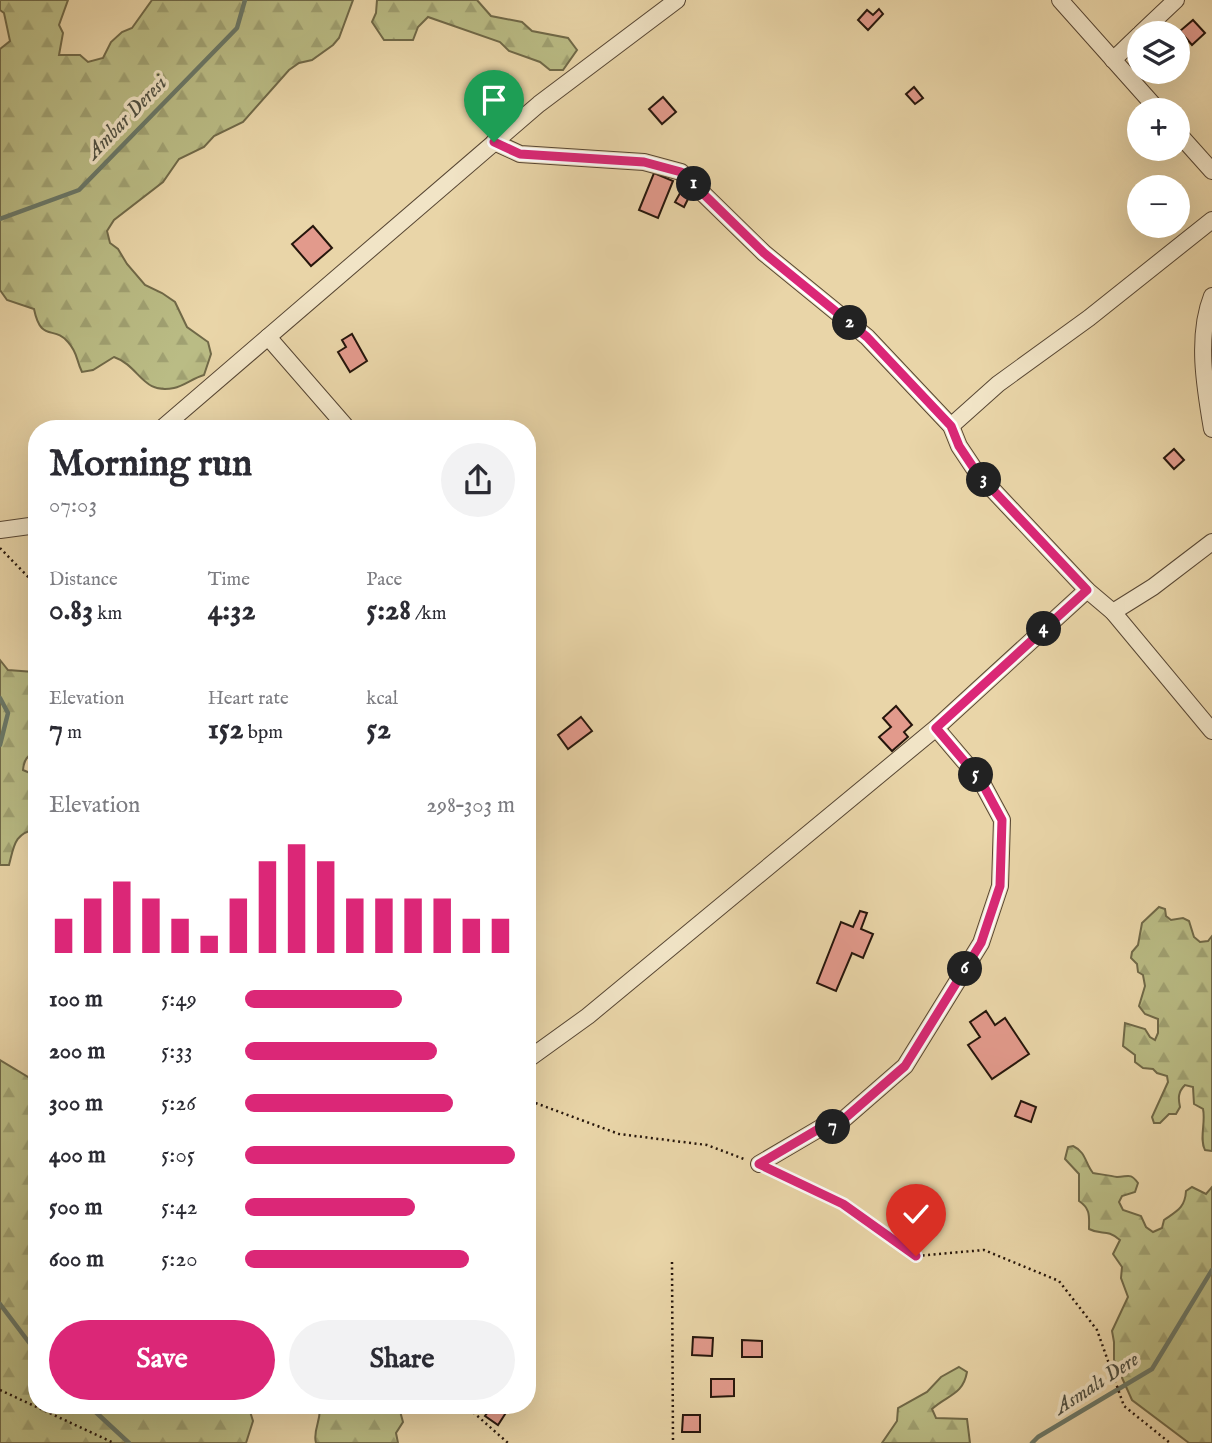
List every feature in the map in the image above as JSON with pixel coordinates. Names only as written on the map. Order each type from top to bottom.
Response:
[{"type":"street","points":[[171,420],[539,104],[677,0]]},
{"type":"street","points":[[1060,0],[1147,98]]},
{"type":"street","points":[[1154,21],[1176,0]]},
{"type":"street","points":[[1113,60],[1127,47]]},
{"type":"street","points":[[494,142],[520,154],[644,162],[681,172],[764,253],[867,337],[951,426],[959,446],[977,473],[1087,590],[1113,612],[1212,731]]},
{"type":"street","points":[[1190,146],[1212,171]]},
{"type":"street","points":[[951,426],[998,384],[1089,318],[1212,220]]},
{"type":"street","points":[[1212,296],[1206,312],[1204,381],[1212,429]]},
{"type":"street","points":[[268,337],[340,420]]},
{"type":"street","points":[[0,530],[28,527]]},
{"type":"street","points":[[1113,612],[1153,587],[1212,542]]},
{"type":"street","points":[[536,1054],[588,1016],[936,728],[1087,590]]},
{"type":"street","points":[[759,1164],[822,1127],[836,1126],[905,1066],[981,943],[1000,886],[1002,820],[981,781],[936,728]]},
{"type":"path","points":[[0,548],[28,577]]},
{"type":"path","points":[[536,1103],[618,1134],[707,1145],[759,1164],[843,1204],[916,1256],[984,1250],[1059,1280],[1097,1330],[1124,1406],[1170,1443]]},
{"type":"path","points":[[672,1262],[673,1443]]},
{"type":"path","points":[[0,1390],[28,1403]]},
{"type":"path","points":[[52,1414],[114,1443]]},
{"type":"path","points":[[475,1414],[508,1443]]},
{"type":"green space","points":[[0,0],[68,0],[59,25],[63,33],[59,55],[80,55],[88,62],[103,58],[111,42],[122,32],[132,28],[152,0],[353,0],[339,38],[333,45],[312,60],[299,63],[289,70],[243,122],[214,136],[204,147],[179,159],[163,182],[114,220],[107,231],[110,243],[118,249],[145,285],[175,302],[187,327],[208,342],[211,354],[204,375],[181,386],[163,389],[148,384],[123,361],[114,357],[93,370],[82,372],[75,353],[63,337],[44,330],[34,309],[7,300],[0,290],[0,49],[10,41],[4,13],[0,10]]},
{"type":"green space","points":[[377,0],[477,0],[491,16],[522,22],[532,31],[568,38],[577,50],[563,70],[550,70],[540,62],[509,51],[500,42],[428,17],[418,27],[413,40],[384,40],[372,22]]},
{"type":"green space","points":[[0,660],[8,670],[28,672],[28,757],[23,770],[28,772],[28,832],[16,841],[9,865],[0,865]]},
{"type":"green space","points":[[1159,907],[1165,909],[1166,916],[1171,920],[1183,918],[1189,921],[1194,937],[1200,942],[1208,941],[1212,936],[1212,1151],[1205,1150],[1203,1146],[1203,1109],[1194,1104],[1193,1087],[1185,1085],[1181,1090],[1180,1107],[1176,1114],[1169,1114],[1160,1123],[1154,1123],[1152,1117],[1168,1082],[1167,1076],[1153,1069],[1143,1068],[1135,1062],[1135,1055],[1123,1046],[1125,1023],[1145,1029],[1155,1040],[1158,1033],[1158,1019],[1145,1014],[1139,1006],[1145,986],[1143,975],[1138,972],[1137,964],[1131,958],[1138,945],[1142,923]]},
{"type":"green space","points":[[0,1060],[28,1077],[28,1414],[251,1414],[253,1421],[246,1443],[0,1443]]},
{"type":"green space","points":[[1073,1146],[1083,1155],[1093,1173],[1133,1177],[1138,1183],[1135,1192],[1122,1196],[1119,1202],[1123,1210],[1141,1216],[1146,1227],[1153,1232],[1162,1228],[1164,1220],[1180,1208],[1186,1191],[1192,1187],[1206,1194],[1212,1187],[1212,1443],[1189,1443],[1132,1400],[1114,1360],[1112,1331],[1128,1297],[1121,1278],[1122,1267],[1113,1254],[1120,1240],[1111,1234],[1089,1229],[1087,1210],[1079,1201],[1079,1174],[1065,1159],[1068,1147]]},
{"type":"green space","points":[[959,1367],[967,1372],[962,1386],[932,1409],[936,1418],[967,1419],[970,1443],[882,1443],[897,1421],[898,1408],[927,1392],[941,1377]]},
{"type":"green space","points":[[401,1414],[403,1422],[396,1433],[398,1443],[316,1443],[315,1433],[320,1415]]},
{"type":"building","points":[[879,9],[883,14],[868,30],[858,20],[867,10],[873,15]]},
{"type":"building","points":[[1193,20],[1205,33],[1192,45],[1190,43],[1190,23]]},
{"type":"building","points":[[914,87],[923,98],[915,104],[906,94]]},
{"type":"building","points":[[663,97],[676,112],[662,124],[649,109]]},
{"type":"building","points":[[654,173],[673,181],[658,218],[639,210]]},
{"type":"building","points":[[683,188],[691,193],[684,207],[675,202]]},
{"type":"building","points":[[313,226],[332,248],[311,266],[292,244]]},
{"type":"building","points":[[352,334],[367,361],[350,372],[338,352],[346,347],[342,340]]},
{"type":"building","points":[[1174,449],[1184,460],[1174,469],[1164,458]]},
{"type":"building","points":[[896,706],[912,725],[904,732],[908,737],[892,751],[879,737],[891,727],[883,718]]},
{"type":"building","points":[[581,717],[592,731],[568,749],[558,735]]},
{"type":"building","points":[[860,911],[867,913],[861,929],[873,934],[863,958],[852,953],[836,991],[817,983],[841,922],[853,927]]},
{"type":"building","points":[[986,1011],[995,1025],[1005,1018],[1029,1054],[992,1079],[968,1045],[980,1037],[970,1022]]},
{"type":"building","points":[[1021,1101],[1036,1107],[1031,1122],[1015,1116]]},
{"type":"building","points":[[693,1337],[713,1338],[712,1356],[692,1355]]},
{"type":"building","points":[[742,1340],[762,1341],[762,1357],[742,1357]]},
{"type":"building","points":[[711,1379],[734,1379],[734,1396],[711,1397]]},
{"type":"building","points":[[486,1414],[505,1414],[498,1425],[485,1416]]},
{"type":"building","points":[[683,1415],[700,1415],[700,1432],[682,1432]]},
{"type":"waterway","name":"Ambar Deresi","points":[[0,219],[79,190],[237,28],[245,0]]},
{"type":"waterway","name":"Ambar Deresi","points":[[0,698],[8,713],[0,745]]},
{"type":"waterway","name":"Asmalı Dere","points":[[1032,1443],[1152,1369],[1212,1270]]},
{"type":"waterway","points":[[0,1304],[28,1341]]},
{"type":"waterway","points":[[98,1414],[129,1443]]},
{"type":"route","points":[[494,142],[520,154],[644,162],[681,172],[764,253],[867,337],[951,426],[959,446],[977,473],[1087,590],[936,728],[981,781],[1002,820],[1000,886],[981,943],[905,1066],[836,1126],[822,1127],[759,1164],[843,1204],[916,1256]]}]
